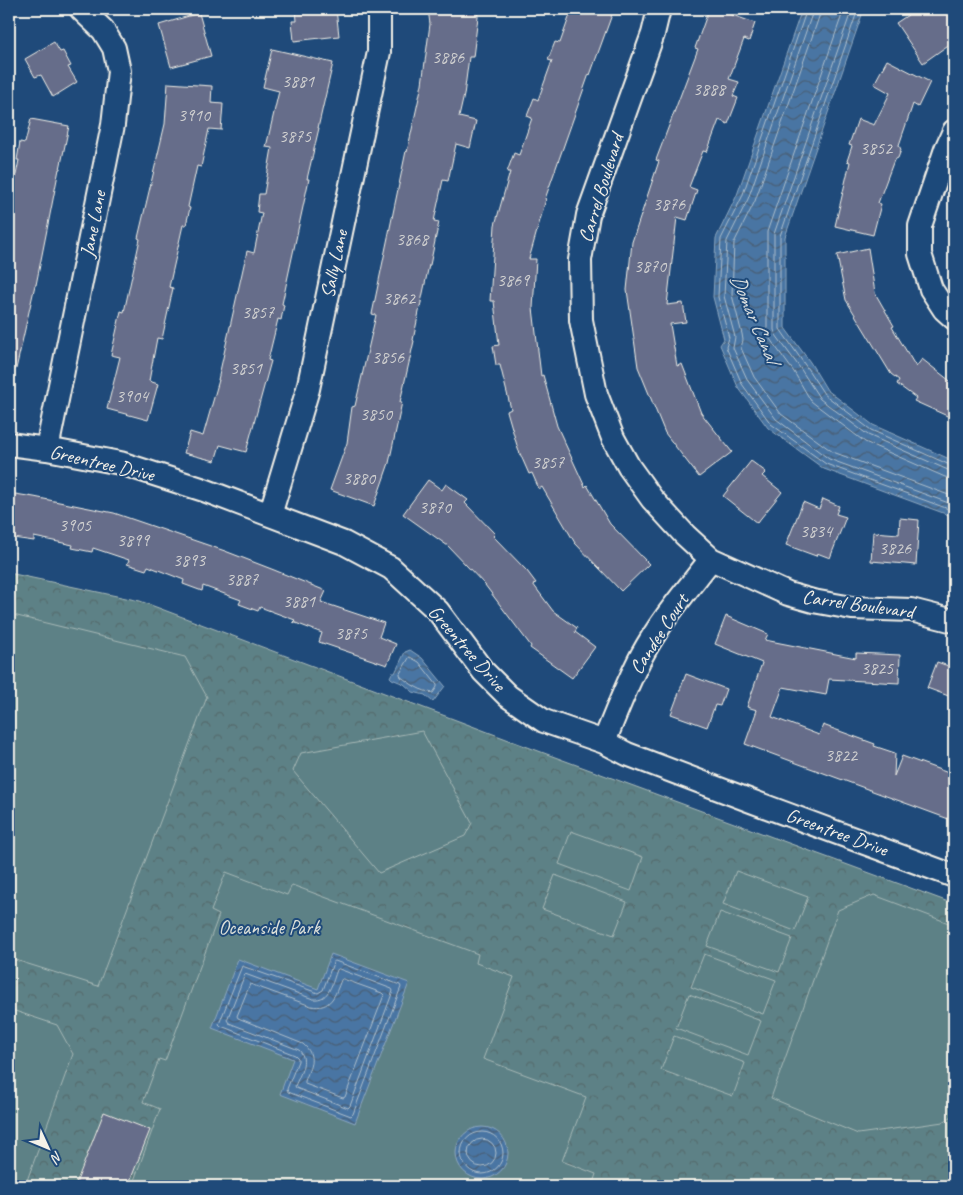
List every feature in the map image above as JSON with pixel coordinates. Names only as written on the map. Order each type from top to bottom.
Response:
[{"type":"street","name":"Jane Lane","points":[[47,449],[113,125],[119,71],[114,48],[103,30],[81,9]]},
{"type":"street","name":"Sally Lane","points":[[270,515],[310,380],[378,52],[379,9]]},
{"type":"street","name":"Carrel Boulevard","points":[[659,9],[653,34],[588,215],[580,260],[581,320],[596,394],[613,438],[629,467],[652,499],[712,559],[788,594],[813,601],[852,608],[911,610],[954,620]]},
{"type":"street","points":[[953,134],[946,149],[920,226],[920,254],[931,289],[944,309],[954,318]]},
{"type":"street","name":"Greentree Drive","points":[[9,444],[120,463],[204,490],[344,543],[391,568],[438,611],[483,671],[508,696],[544,721],[604,742],[627,754],[954,876]]},
{"type":"street","name":"Candee Court","points":[[604,742],[642,654],[655,633],[712,559]]},
{"type":"green space","name":"Oceanside Park","points":[[9,573],[140,601],[525,746],[954,904],[954,1186],[9,1186]]},
{"type":"green space","points":[[9,614],[185,657],[207,697],[98,986],[9,958]]},
{"type":"green space","points":[[422,731],[472,823],[465,836],[379,873],[293,771],[301,753]]},
{"type":"green space","points":[[571,831],[643,857],[631,891],[559,864]]},
{"type":"green space","points":[[736,871],[808,897],[795,931],[723,904]]},
{"type":"green space","points":[[226,872],[287,895],[292,885],[478,954],[476,963],[514,977],[483,1059],[586,1097],[562,1161],[596,1174],[592,1186],[132,1186],[160,1109],[143,1102],[159,1059],[165,1061],[219,915],[211,911]]},
{"type":"green space","points":[[555,875],[627,902],[614,935],[542,909]]},
{"type":"green space","points":[[874,895],[954,925],[954,1115],[943,1122],[858,1134],[771,1098],[838,910]]},
{"type":"green space","points":[[720,912],[792,938],[779,972],[707,946]]},
{"type":"green space","points":[[704,954],[776,980],[763,1014],[691,987]]},
{"type":"green space","points":[[689,994],[761,1021],[748,1055],[676,1028]]},
{"type":"green space","points":[[9,1009],[57,1025],[73,1054],[25,1186],[9,1186]]},
{"type":"green space","points":[[674,1036],[745,1063],[733,1096],[661,1070]]},
{"type":"water","name":"Domar Canal","points":[[802,9],[864,9],[785,237],[785,328],[810,362],[827,390],[873,425],[954,461],[954,517],[824,469],[768,428],[738,387],[720,345],[724,339],[713,297],[716,238],[737,195]]},
{"type":"water","points":[[410,650],[422,658],[445,686],[433,702],[425,695],[413,692],[404,684],[390,677],[392,673],[395,673],[405,652]]},
{"type":"water","points":[[331,954],[409,983],[355,1123],[280,1094],[293,1059],[212,1028],[238,959],[318,989]]},
{"type":"water","points":[[482,1127],[492,1129],[500,1135],[506,1143],[508,1153],[506,1163],[500,1171],[492,1177],[482,1179],[472,1177],[464,1171],[458,1163],[456,1153],[458,1143],[464,1135],[472,1129]]},
{"type":"building","points":[[296,9],[336,9],[339,36],[294,41],[292,21],[297,21]]},
{"type":"building","points":[[428,9],[477,9],[478,17],[473,57],[469,57],[459,117],[476,121],[470,148],[456,144],[448,181],[443,180],[434,221],[439,222],[400,402],[402,402],[389,463],[374,506],[330,490],[347,443],[352,407],[355,406],[376,315],[372,314],[422,84],[430,24]]},
{"type":"building","points":[[572,9],[614,9],[545,199],[529,259],[536,259],[533,308],[541,376],[543,375],[557,426],[585,487],[587,485],[610,524],[649,564],[621,591],[575,543],[542,487],[539,489],[532,473],[529,474],[518,449],[507,411],[511,409],[500,365],[496,365],[493,346],[499,345],[494,301],[490,301],[495,225],[510,172],[507,172],[514,153],[519,155],[532,118],[527,116],[534,98],[538,100],[552,61],[548,60],[555,42],[560,43]]},
{"type":"building","points":[[709,9],[715,9],[755,23],[749,41],[744,39],[729,79],[739,82],[733,96],[738,98],[728,124],[719,120],[707,152],[703,151],[689,187],[697,190],[687,220],[677,217],[667,305],[683,303],[686,322],[670,324],[677,366],[682,364],[701,413],[732,452],[699,477],[665,433],[638,367],[627,290],[632,242],[659,161],[656,160],[698,49],[695,48]]},
{"type":"building","points":[[904,9],[948,9],[954,18],[954,41],[923,63],[896,23],[908,15]]},
{"type":"building","points":[[199,13],[211,56],[171,67],[159,25]]},
{"type":"building","points":[[54,42],[60,52],[63,51],[71,66],[68,67],[77,82],[53,97],[41,75],[35,77],[25,59]]},
{"type":"building","points":[[272,49],[333,63],[307,179],[309,179],[282,304],[284,305],[281,320],[278,319],[268,360],[271,361],[246,452],[220,445],[215,461],[184,453],[190,432],[203,436],[219,380],[247,251],[254,253],[262,213],[257,212],[259,194],[264,194],[272,148],[266,147],[279,91],[263,87]]},
{"type":"building","points":[[887,60],[930,82],[918,107],[913,104],[899,145],[901,150],[898,158],[894,160],[878,203],[881,204],[873,235],[835,226],[850,162],[847,161],[852,146],[849,145],[858,119],[874,125],[890,93],[874,84]]},
{"type":"building","points":[[168,83],[212,86],[211,103],[223,104],[221,130],[209,129],[201,167],[197,166],[188,207],[190,208],[186,225],[183,225],[169,287],[173,288],[162,339],[157,338],[149,381],[158,384],[148,420],[107,409],[120,357],[111,355],[121,311],[124,312],[140,239],[138,238],[165,124]]},
{"type":"building","points":[[31,119],[69,126],[36,285],[16,369],[9,368],[9,199],[11,200],[19,160],[17,160],[20,142],[25,143]]},
{"type":"building","points":[[868,248],[875,293],[894,326],[892,327],[916,367],[922,359],[954,384],[954,419],[914,401],[916,398],[897,384],[899,380],[891,374],[846,300],[837,255]]},
{"type":"building","points":[[751,461],[766,472],[762,476],[782,492],[757,523],[723,496]]},
{"type":"building","points":[[428,480],[442,490],[446,484],[468,500],[465,503],[495,534],[493,536],[527,571],[536,583],[533,584],[553,611],[577,628],[575,632],[595,647],[572,678],[530,648],[531,646],[485,585],[448,546],[403,514]]},
{"type":"building","points":[[9,493],[114,513],[274,570],[326,591],[321,602],[384,623],[379,637],[396,644],[387,665],[319,642],[322,633],[293,622],[295,620],[260,607],[258,611],[239,604],[241,600],[203,586],[202,591],[183,584],[184,580],[148,566],[146,570],[127,564],[129,560],[93,548],[92,552],[72,548],[73,545],[34,537],[34,541],[13,538],[14,534],[9,533]]},
{"type":"building","points":[[823,499],[839,506],[836,514],[846,517],[830,558],[817,553],[816,556],[786,545],[803,502],[819,509]]},
{"type":"building","points":[[900,518],[919,520],[916,565],[871,561],[873,532],[899,534]]},
{"type":"building","points":[[726,616],[768,634],[765,640],[856,658],[856,653],[900,655],[899,683],[829,679],[826,695],[783,687],[772,717],[819,735],[823,725],[895,753],[894,776],[902,756],[954,775],[954,821],[745,744],[757,710],[747,707],[762,663],[715,644]]},
{"type":"building","points":[[937,662],[954,668],[954,698],[927,688]]},
{"type":"building","points":[[686,674],[726,689],[720,706],[715,705],[707,727],[671,714]]},
{"type":"building","points":[[104,1112],[150,1130],[128,1186],[75,1186]]}]
